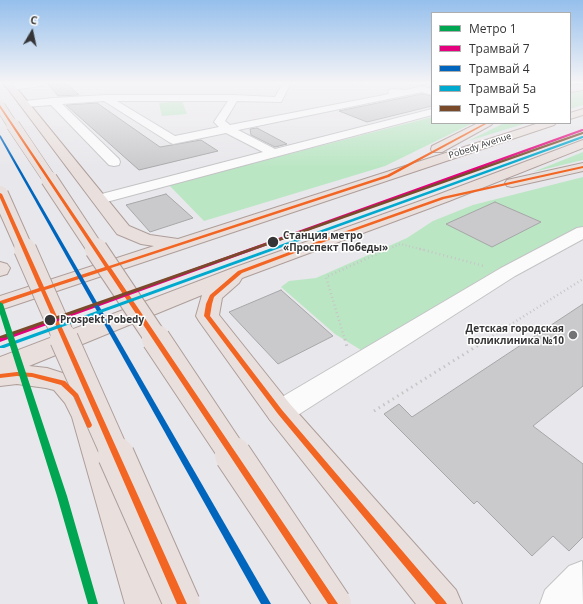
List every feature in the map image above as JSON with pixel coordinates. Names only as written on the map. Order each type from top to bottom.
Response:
[{"type":"main road","points":[[18,111],[333,604]]},
{"type":"main road","points":[[30,111],[123,230],[147,240],[180,243]]},
{"type":"main road","points":[[571,116],[583,112]]},
{"type":"main road","points":[[388,176],[485,124]]},
{"type":"main road","name":"Pobedy Avenue","points":[[0,303],[547,124]]},
{"type":"main road","points":[[0,367],[240,272],[443,198],[583,144]]},
{"type":"main road","points":[[443,198],[583,167]]},
{"type":"main road","points":[[0,194],[182,604]]},
{"type":"main road","points":[[240,272],[212,296],[207,316],[280,412],[442,604]]},
{"type":"main road","points":[[0,376],[17,374],[48,378],[63,383],[76,396],[86,417],[145,604]]},
{"type":"lane","points":[[63,111],[114,162]]},
{"type":"lane","points":[[127,111],[173,140],[316,111]]},
{"type":"lane","points":[[226,111],[219,122],[228,129],[275,154]]},
{"type":"lane","points":[[99,199],[431,112]]},
{"type":"lane","points":[[280,412],[508,272],[583,232]]},
{"type":"path","points":[[354,367],[326,277],[400,244],[508,272]]},
{"type":"path","points":[[374,411],[583,278]]},
{"type":"green space","points":[[161,111],[186,111],[187,114],[162,116]]},
{"type":"green space","points":[[431,117],[431,124],[471,124],[385,166],[204,221],[169,185]]},
{"type":"green space","points":[[502,124],[524,124],[468,141]]},
{"type":"green space","points":[[583,152],[583,160],[533,172]]},
{"type":"green space","points":[[583,177],[583,227],[361,350],[335,334],[281,287],[289,281],[316,278],[407,238],[433,221],[473,205]]},
{"type":"building","points":[[73,111],[109,111],[160,147],[201,140],[218,151],[139,170]]},
{"type":"building","points":[[339,111],[411,111],[367,122]]},
{"type":"building","points":[[257,128],[287,144],[275,147],[251,135],[250,129]]},
{"type":"building","points":[[166,194],[193,218],[150,232],[126,205]]},
{"type":"building","points":[[495,202],[541,222],[492,247],[446,224]]},
{"type":"building","points":[[281,290],[333,336],[278,364],[229,312]]},
{"type":"building","points":[[583,304],[583,386],[533,426],[583,464],[583,537],[569,551],[553,536],[532,556],[477,501],[474,504],[384,414],[399,404],[412,417]]},
{"type":"metro line","name":"1","points":[[0,304],[62,496],[93,604]]},
{"type":"tram line","name":"7","points":[[0,340],[583,130]]},
{"type":"tram line","name":"5","points":[[2,337],[583,133]]},
{"type":"tram line","name":"4","points":[[0,136],[266,604]]},
{"type":"tram line","name":"5а","points":[[2,347],[583,137]]},
{"type":"transit line","name":"5","points":[[3,111],[333,604]]},
{"type":"transit line","name":"5","points":[[0,303],[388,176],[485,124]]},
{"type":"transit line","name":"5","points":[[442,604],[280,412],[207,316],[209,304],[212,296],[240,272],[336,236],[443,198],[583,167]]},
{"type":"transit line","name":"5","points":[[0,194],[182,604]]},
{"type":"transit line","name":"5","points":[[0,376],[17,374],[32,375],[63,383],[76,396],[89,425]]},
{"type":"place","name":"Станция метро «Проспект Победы»","points":[[273,242]]},
{"type":"place","name":"Prospekt Pobedy","points":[[50,320]]},
{"type":"place","name":"Детская городская поликлиника №10","points":[[573,335]]}]
